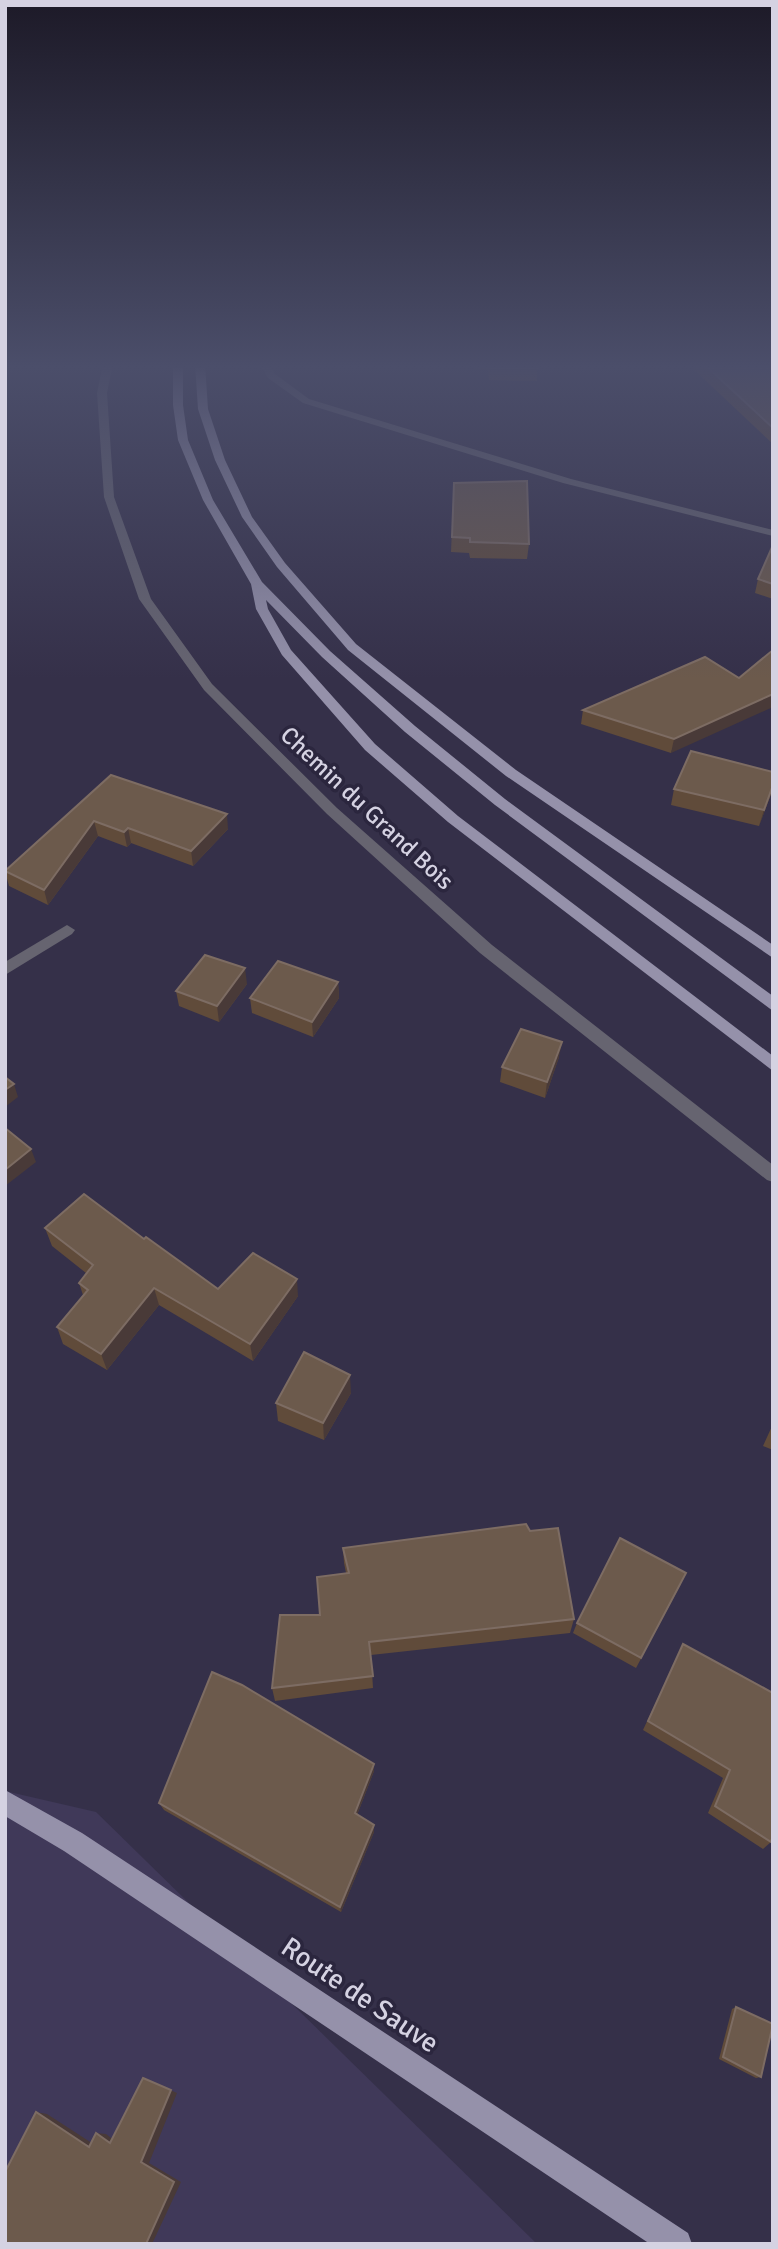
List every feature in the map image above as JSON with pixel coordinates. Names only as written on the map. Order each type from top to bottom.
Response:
[{"type":"main road","points":[[194,469],[208,500],[257,584],[326,654],[410,729],[500,802],[773,1005]]},
{"type":"main road","points":[[224,469],[247,517],[281,565],[352,647],[511,773],[773,953]]},
{"type":"main road","points":[[257,584],[262,609],[286,652],[370,747],[453,819],[773,1065]]},
{"type":"main road","name":"Route de Sauve","points":[[5,1802],[73,1842],[677,2244]]},
{"type":"street","name":"Chemin du Grand Bois","points":[[107,469],[109,497],[145,599],[208,687],[332,811],[486,949],[773,1175]]},
{"type":"street","points":[[529,469],[567,481],[773,533]]},
{"type":"street","points":[[5,970],[67,930]]},
{"type":"shaded area","points":[[5,1791],[96,1812],[537,2244],[5,2244]]},
{"type":"building","points":[[527,481],[529,544],[470,542],[470,538],[452,537],[454,483]]},
{"type":"building","points":[[773,545],[773,584],[758,579]]},
{"type":"building","points":[[773,650],[773,694],[674,739],[583,710],[705,657],[739,678]]},
{"type":"building","points":[[691,751],[773,772],[773,785],[764,810],[674,789]]},
{"type":"building","points":[[111,775],[227,814],[191,851],[128,828],[124,832],[94,821],[44,890],[5,871]]},
{"type":"building","points":[[205,955],[245,968],[217,1006],[176,991]]},
{"type":"building","points":[[278,961],[338,982],[312,1022],[250,998]]},
{"type":"building","points":[[521,1029],[562,1042],[547,1082],[502,1067]]},
{"type":"building","points":[[5,1077],[14,1084],[5,1090]]},
{"type":"building","points":[[5,1128],[31,1149],[5,1170]]},
{"type":"building","points":[[84,1194],[218,1289],[253,1253],[297,1279],[250,1344],[154,1288],[101,1354],[57,1327],[88,1290],[79,1283],[93,1265],[45,1228]]},
{"type":"building","points":[[304,1352],[350,1375],[323,1423],[276,1403]]},
{"type":"building","points":[[526,1524],[530,1531],[558,1528],[574,1619],[369,1642],[373,1676],[272,1688],[280,1615],[320,1615],[317,1577],[349,1573],[343,1548]]},
{"type":"building","points":[[620,1538],[686,1573],[641,1658],[577,1623]]},
{"type":"building","points":[[683,1644],[773,1693],[771,1842],[715,1806],[730,1770],[648,1721]]},
{"type":"building","points":[[212,1672],[242,1685],[374,1764],[355,1813],[374,1825],[340,1907],[159,1803]]},
{"type":"building","points":[[736,2007],[773,2024],[761,2077],[723,2057]]},
{"type":"building","points":[[143,2078],[171,2090],[141,2162],[174,2182],[146,2244],[5,2244],[5,2172],[36,2112],[89,2147],[96,2133],[110,2143]]}]
